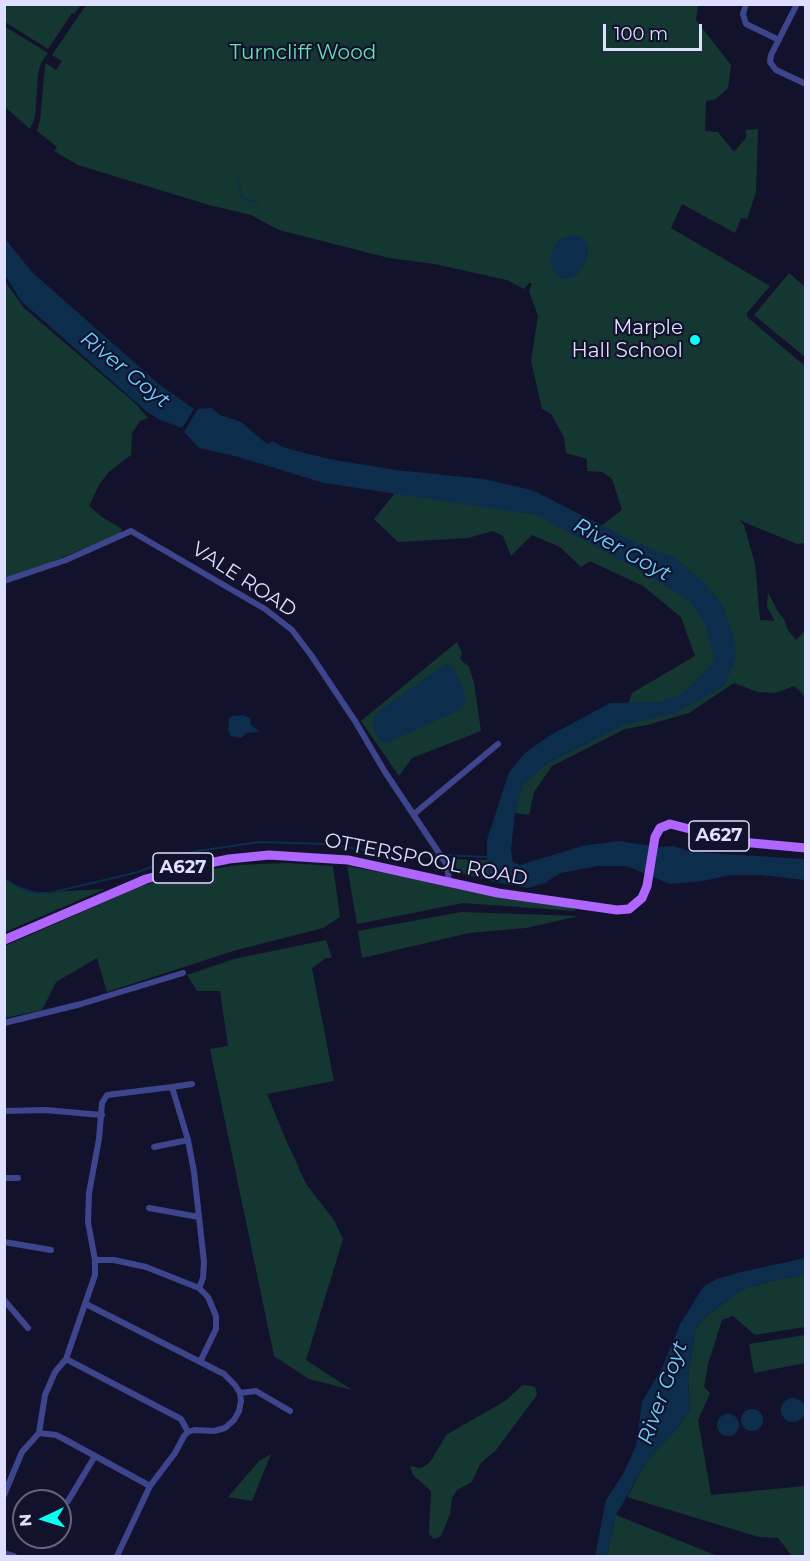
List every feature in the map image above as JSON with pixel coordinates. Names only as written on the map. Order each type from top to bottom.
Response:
[{"type":"main road","name":"OTTERSPOOL ROAD","points":[[4,940],[146,879],[229,859],[269,855],[348,860],[498,893],[609,910],[629,909],[638,903],[647,886],[655,837],[660,828],[670,824],[741,842],[806,848]]},
{"type":"street","points":[[746,4],[743,14],[746,24],[779,40]]},
{"type":"street","points":[[797,4],[770,62],[776,70],[806,84]]},
{"type":"street","name":"VALE ROAD","points":[[4,581],[66,560],[131,531],[265,609],[292,630],[348,712],[384,772],[447,865],[449,881]]},
{"type":"street","points":[[414,814],[498,744]]},
{"type":"street","points":[[4,1023],[81,1004],[183,973]]},
{"type":"street","points":[[4,1495],[22,1452],[39,1433],[43,1405],[50,1381],[66,1359],[94,1275],[95,1260],[88,1208],[102,1103],[107,1095],[192,1084]]},
{"type":"street","points":[[172,1087],[188,1140],[199,1217],[204,1262],[203,1278],[199,1288]]},
{"type":"street","points":[[4,1111],[45,1110],[102,1115]]},
{"type":"street","points":[[154,1147],[188,1140]]},
{"type":"street","points":[[4,1178],[18,1178]]},
{"type":"street","points":[[149,1208],[199,1217]]},
{"type":"street","points":[[4,1242],[51,1250]]},
{"type":"street","points":[[95,1260],[114,1260],[146,1267],[199,1288],[208,1297],[216,1316],[216,1329],[200,1362]]},
{"type":"street","points":[[4,1300],[28,1328]]},
{"type":"street","points":[[86,1304],[224,1374],[235,1385],[240,1393],[241,1401],[234,1420],[225,1428],[214,1431],[188,1432],[150,1486],[117,1557]]},
{"type":"street","points":[[66,1359],[181,1419],[188,1432]]},
{"type":"street","points":[[240,1393],[256,1391],[290,1411]]},
{"type":"street","points":[[39,1433],[56,1435],[150,1486]]},
{"type":"street","points":[[72,1494],[95,1456]]},
{"type":"street","points":[[4,1553],[14,1557]]},
{"type":"green space","points":[[4,5],[81,5],[74,14],[72,13],[48,49],[5,22]]},
{"type":"green space","name":"Turncliff Wood","points":[[86,5],[698,5],[696,20],[731,65],[728,88],[716,99],[706,101],[705,131],[718,132],[734,152],[746,138],[746,130],[758,129],[756,192],[747,219],[741,218],[735,233],[682,204],[671,228],[770,286],[747,313],[747,317],[805,366],[805,543],[797,544],[739,520],[744,525],[755,564],[760,620],[775,621],[767,607],[768,592],[788,630],[796,640],[805,631],[805,700],[802,693],[794,686],[775,693],[758,692],[734,683],[689,713],[625,729],[552,766],[534,792],[529,815],[515,813],[522,785],[549,762],[623,725],[632,693],[695,656],[681,617],[643,586],[590,561],[581,567],[560,547],[532,535],[511,556],[503,536],[493,531],[468,538],[398,542],[374,519],[403,483],[447,486],[593,532],[622,510],[612,479],[602,472],[587,471],[587,459],[566,453],[564,437],[551,414],[542,409],[531,361],[538,316],[529,291],[532,283],[524,289],[507,280],[435,264],[389,258],[279,230],[251,215],[209,205],[78,165],[54,151],[57,147],[37,131],[45,66],[46,63],[56,70],[62,61],[52,55]]},
{"type":"green space","points":[[4,26],[48,53],[41,63],[38,74],[35,117],[30,129],[5,107]]},
{"type":"green space","points":[[789,273],[805,287],[805,357],[754,315]]},
{"type":"green space","points":[[4,280],[24,308],[135,403],[148,418],[140,421],[132,433],[131,455],[110,471],[100,483],[89,506],[122,529],[121,533],[4,579]]},
{"type":"green space","points":[[457,642],[462,653],[460,659],[469,667],[474,683],[481,731],[412,758],[399,776],[361,721]]},
{"type":"green space","points":[[448,859],[487,860],[487,869],[492,878],[499,883],[464,874]]},
{"type":"green space","points":[[287,863],[333,866],[340,917],[323,928],[233,951],[107,992],[97,958],[56,982],[42,1010],[5,1018],[5,946],[139,887],[179,874],[238,865]]},
{"type":"green space","points":[[347,866],[574,908],[575,911],[463,903],[357,924]]},
{"type":"green space","points":[[5,879],[20,888],[35,893],[105,889],[5,932]]},
{"type":"green space","points":[[461,912],[579,916],[526,928],[469,933],[362,958],[358,931]]},
{"type":"green space","points":[[326,940],[332,958],[326,958],[312,968],[334,1081],[267,1094],[306,1184],[334,1220],[343,1239],[306,1360],[352,1390],[309,1379],[274,1356],[210,1049],[228,1046],[220,991],[197,991],[187,975],[234,959]]},
{"type":"green space","points":[[805,1275],[805,1327],[755,1335],[733,1316],[722,1320],[708,1364],[704,1387],[710,1393],[698,1420],[711,1495],[805,1486],[805,1556],[792,1556],[778,1538],[759,1537],[627,1497],[646,1462],[690,1411],[688,1376],[696,1328],[709,1314],[743,1289]]},
{"type":"green space","points":[[805,1335],[805,1363],[754,1373],[749,1344]]},
{"type":"green space","points":[[523,1385],[533,1386],[537,1395],[496,1450],[480,1464],[472,1482],[457,1490],[452,1498],[450,1514],[441,1536],[434,1539],[429,1534],[431,1491],[413,1475],[410,1466],[420,1468],[425,1466],[431,1461],[446,1435],[505,1401]]},
{"type":"green space","points":[[271,1454],[252,1501],[228,1497],[259,1461]]},
{"type":"green space","points":[[616,1515],[715,1555],[717,1556],[607,1556]]},
{"type":"water","points":[[572,235],[580,237],[588,244],[588,256],[577,275],[568,279],[560,278],[553,270],[550,259],[554,245],[562,238]]},
{"type":"water","name":"River Goyt","points":[[5,239],[33,273],[160,385],[194,409],[182,428],[160,420],[147,412],[21,301],[5,275]]},
{"type":"water","name":"River Goyt","points":[[211,408],[220,415],[241,422],[267,444],[273,441],[282,447],[329,459],[396,470],[484,479],[532,490],[639,544],[676,558],[721,602],[733,634],[736,658],[724,686],[676,713],[624,725],[549,762],[522,785],[515,813],[511,850],[513,862],[520,865],[582,846],[619,841],[658,847],[673,846],[692,852],[805,859],[805,880],[761,875],[731,875],[703,881],[670,884],[627,866],[598,866],[560,873],[545,883],[528,888],[499,883],[492,879],[487,869],[487,840],[509,772],[525,753],[549,736],[610,703],[658,702],[682,694],[715,661],[705,624],[690,601],[639,570],[536,515],[324,483],[235,456],[199,448],[184,432],[198,409]]},
{"type":"water","points":[[447,663],[455,670],[466,697],[465,703],[458,711],[387,743],[381,742],[374,731],[374,718],[379,711]]},
{"type":"water","points":[[243,715],[250,718],[251,725],[260,732],[246,733],[241,738],[231,736],[228,730],[229,718]]},
{"type":"water","name":"River Goyt","points":[[805,1258],[805,1275],[743,1289],[709,1314],[696,1328],[688,1376],[690,1411],[646,1462],[616,1515],[607,1556],[595,1556],[606,1500],[623,1474],[636,1446],[642,1402],[663,1366],[680,1324],[704,1286],[717,1279],[741,1272]]},
{"type":"water","points":[[793,1398],[801,1402],[805,1410],[801,1418],[793,1422],[785,1418],[781,1410],[785,1402]]},
{"type":"water","points":[[752,1409],[760,1412],[763,1420],[760,1428],[752,1431],[744,1428],[741,1420],[744,1412]]},
{"type":"water","points":[[728,1414],[736,1417],[739,1425],[736,1433],[728,1436],[720,1433],[717,1425],[720,1417]]},
{"type":"waterway","points":[[238,178],[241,197],[258,203]]},
{"type":"waterway","points":[[4,879],[35,893],[50,893],[138,872],[197,851],[260,842],[325,844],[403,856],[437,855]]},
{"type":"waterway","points":[[443,855],[487,857]]},
{"type":"place","name":"Marple Hall School","points":[[695,340]]}]
